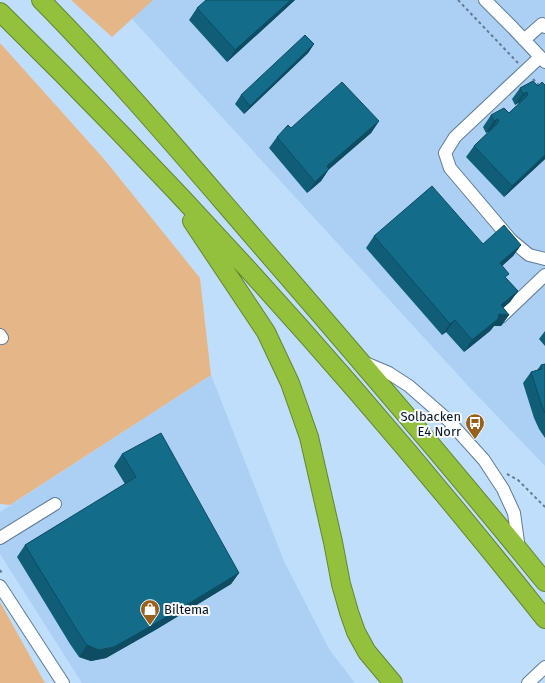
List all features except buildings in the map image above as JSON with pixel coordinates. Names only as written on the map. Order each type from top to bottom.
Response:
[{"type":"highway","points":[[40,0],[112,75],[360,360],[470,489],[545,582]]},
{"type":"highway","points":[[0,12],[83,94],[217,235],[350,384],[451,503],[543,616]]},
{"type":"highway","points":[[161,175],[266,332],[290,383],[309,437],[341,584],[349,612],[356,632],[368,652],[393,683]]},
{"type":"street","points":[[485,0],[543,60],[455,137],[445,153],[450,168],[511,240],[529,255],[545,259]]},
{"type":"street","points":[[524,40],[542,24],[545,27]]},
{"type":"street","points":[[501,317],[545,275]]},
{"type":"street","points":[[360,360],[389,372],[409,386],[448,420],[484,460],[503,489],[514,513],[519,551]]},
{"type":"street","points":[[0,538],[55,504]]},
{"type":"street","points":[[0,586],[63,683]]},
{"type":"street","points":[[528,683],[545,667]]},
{"type":"path","points":[[458,0],[510,55]]},
{"type":"path","points":[[505,472],[518,480],[545,507]]},
{"type":"shaded area","points":[[71,0],[153,0],[112,37]]},
{"type":"shaded area","points":[[152,0],[545,0],[545,466],[471,389],[132,19]]},
{"type":"shaded area","points":[[0,43],[104,159],[200,278],[211,375],[10,505],[0,504]]},
{"type":"shaded area","points":[[211,375],[284,561],[329,649],[355,683],[82,683],[0,554],[0,512]]},
{"type":"shaded area","points":[[0,602],[45,683],[0,683]]},
{"type":"place","name":"Solbacken E4 Norr","points":[[475,440]]},
{"type":"place","name":"Biltema","points":[[150,626]]}]
